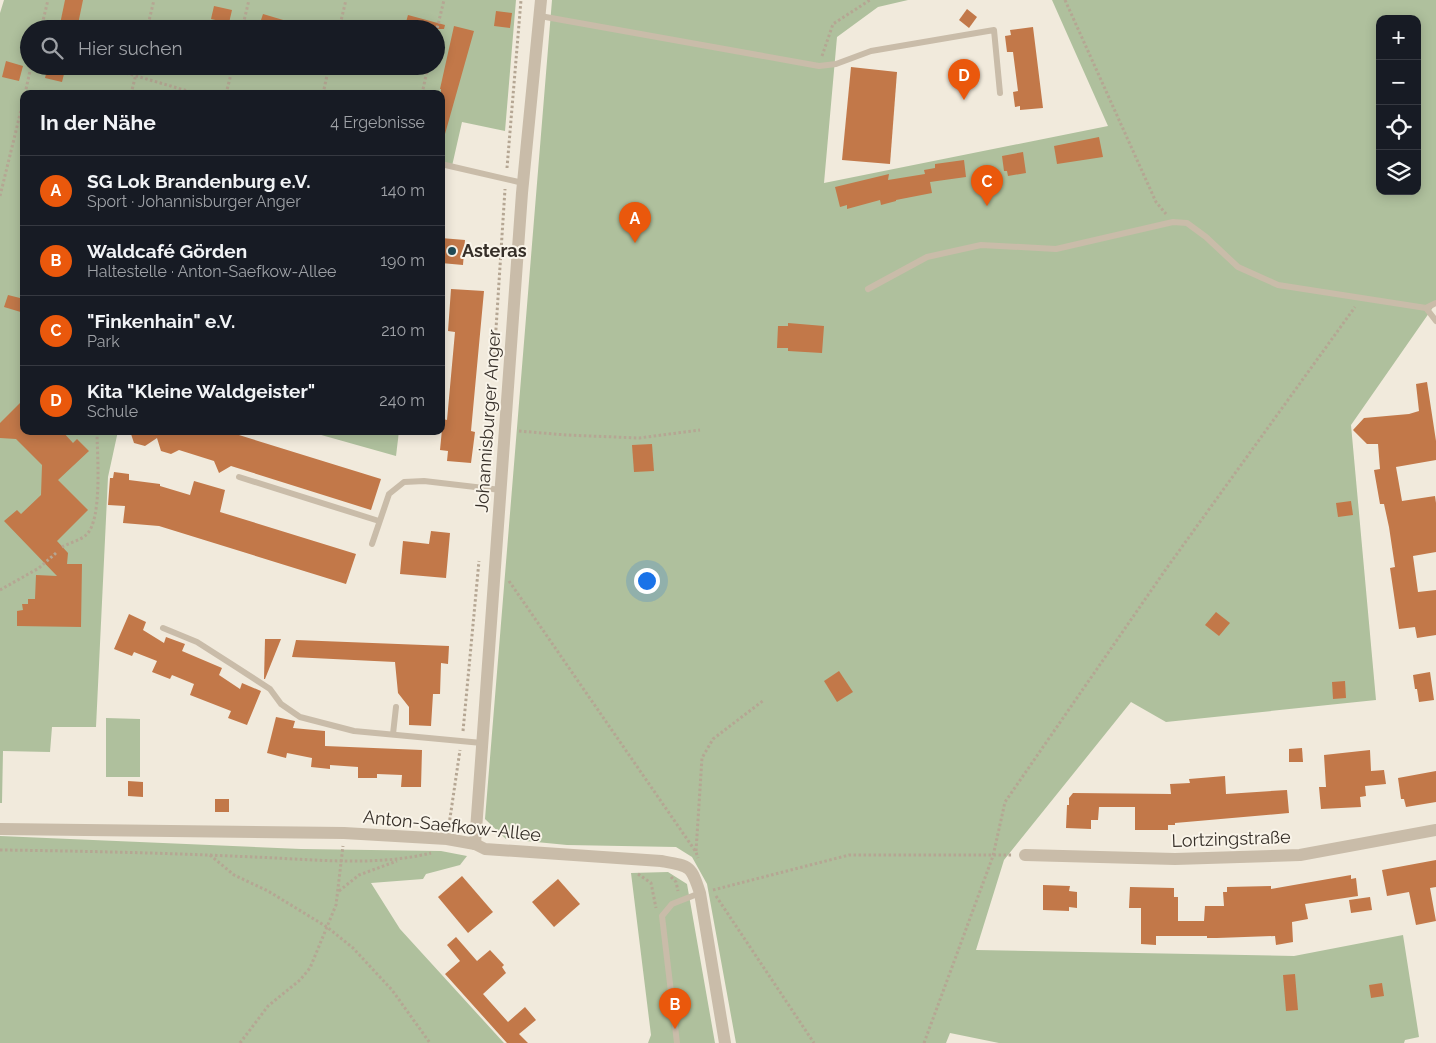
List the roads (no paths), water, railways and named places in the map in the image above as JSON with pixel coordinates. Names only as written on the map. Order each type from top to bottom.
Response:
[{"type":"street","name":"Johannisburger Anger","points":[[475,844],[523,183],[541,0]]},
{"type":"street","name":"Anton-Saefkow-Allee","points":[[0,829],[344,833],[447,839],[475,844],[485,849],[683,864],[693,872],[706,892],[725,1043]]},
{"type":"street","name":"Lortzingstraße","points":[[1025,854],[1175,859],[1300,855],[1436,830]]},
{"type":"lane","points":[[540,16],[819,66],[836,64],[871,51],[994,30],[1000,93]]},
{"type":"lane","points":[[445,165],[523,183]]},
{"type":"lane","points":[[868,289],[928,257],[981,245],[1056,250],[1173,222],[1187,223],[1206,237],[1238,267],[1278,285],[1426,308],[1436,303]]},
{"type":"lane","points":[[1426,308],[1436,321]]},
{"type":"lane","points":[[238,477],[379,521]]},
{"type":"lane","points":[[372,544],[389,494],[404,482],[424,481],[501,490]]},
{"type":"lane","points":[[163,628],[196,642],[233,665],[270,690],[281,704],[300,716],[354,731],[482,743]]},
{"type":"lane","points":[[393,734],[396,707]]},
{"type":"lane","points":[[677,1043],[662,916],[672,904],[706,892]]},
{"type":"place","name":"Kita \"Kleine Waldgeister\"","points":[[964,100]]},
{"type":"place","name":"\"Finkenhain\" e.V.","points":[[987,206]]},
{"type":"place","name":"SG Lok Brandenburg e.V.","points":[[635,243]]},
{"type":"place","name":"Asteras","points":[[452,251]]},
{"type":"place","name":"Waldcafé Görden","points":[[675,1029]]}]
